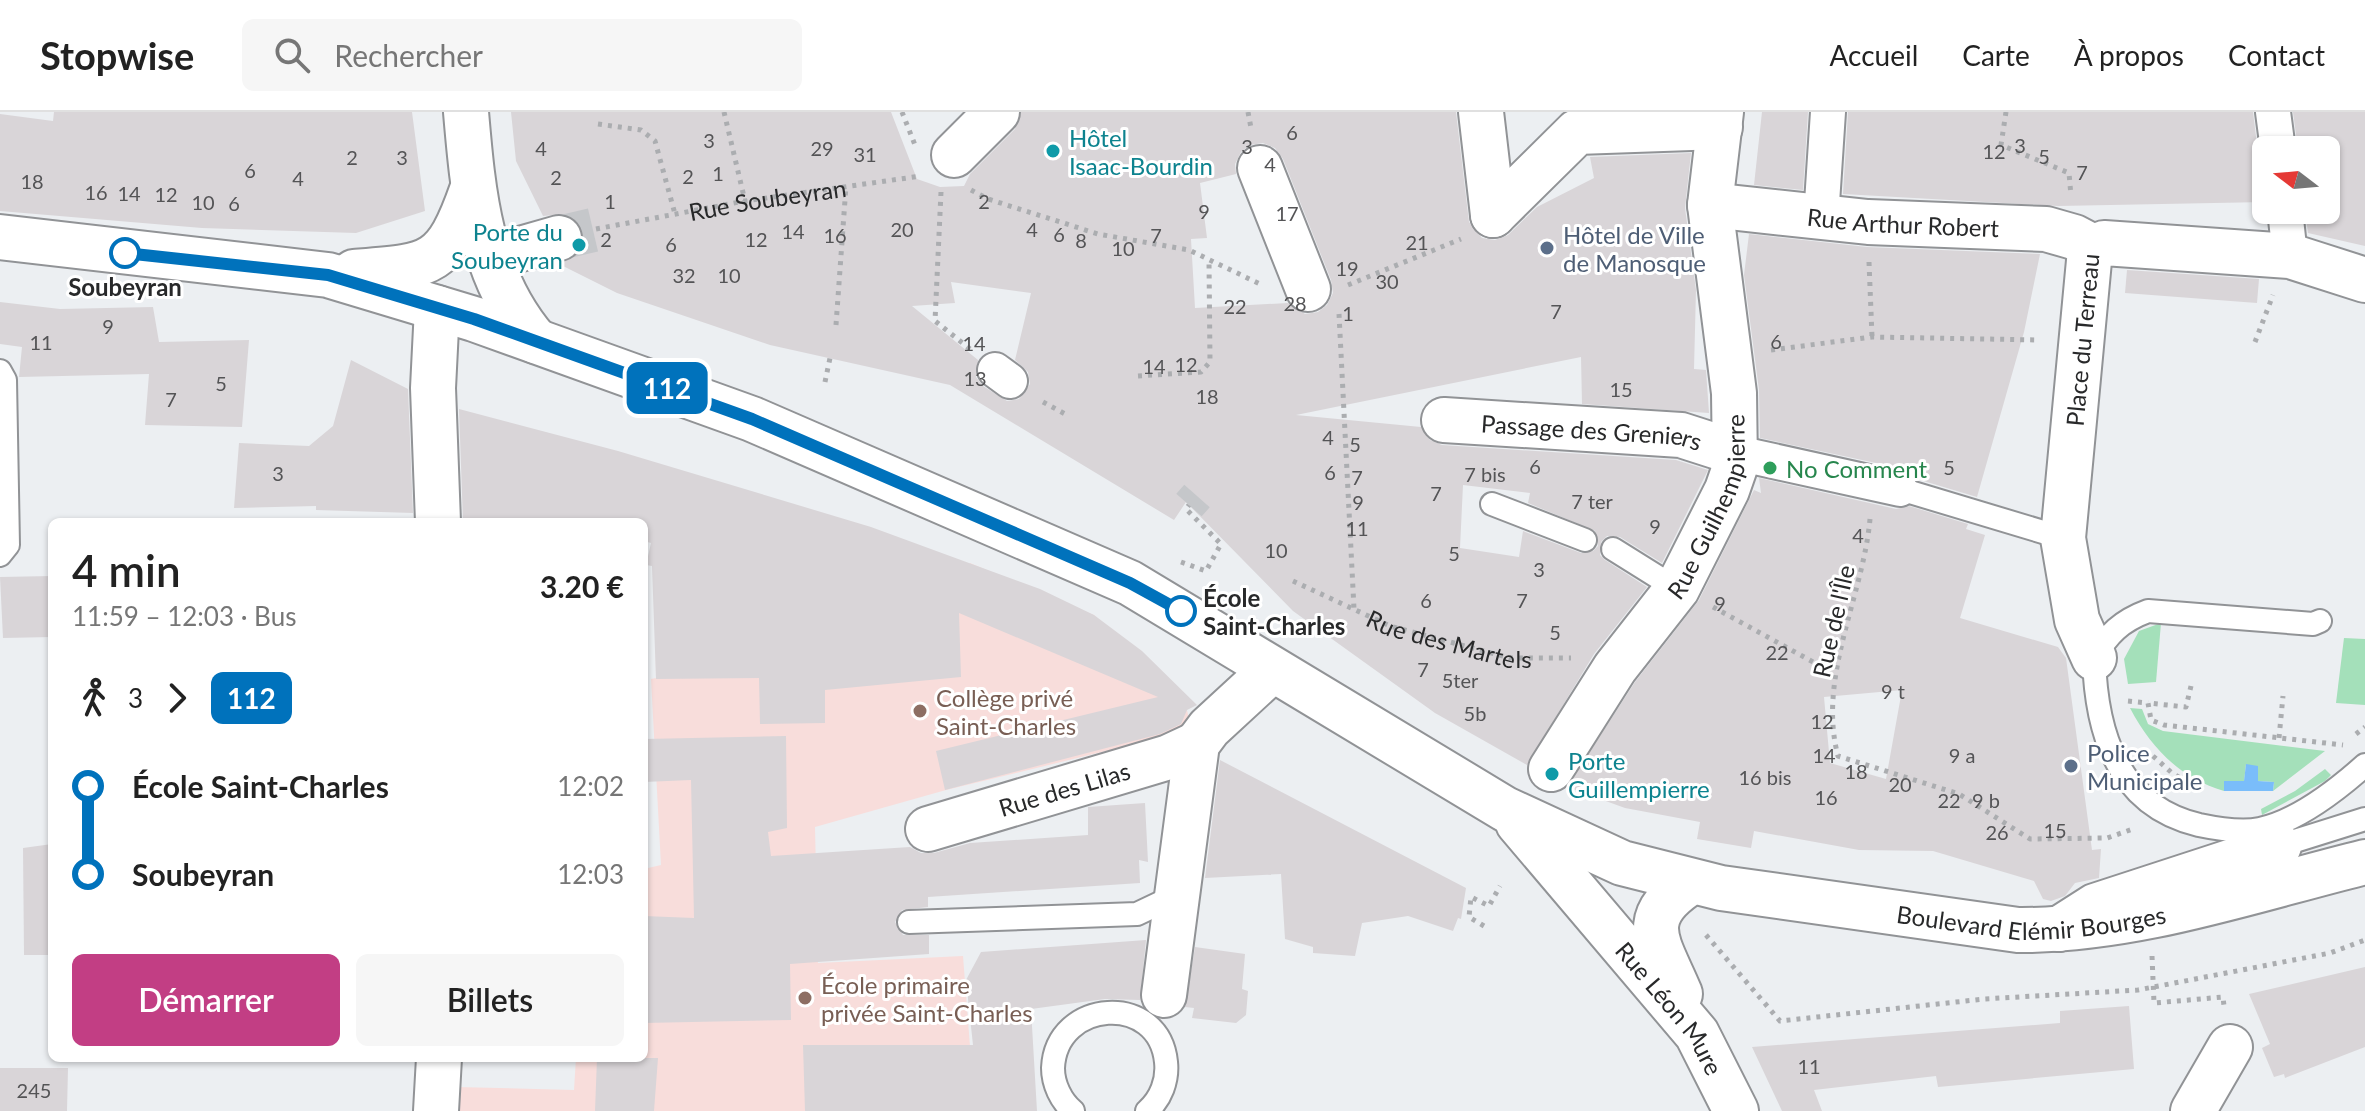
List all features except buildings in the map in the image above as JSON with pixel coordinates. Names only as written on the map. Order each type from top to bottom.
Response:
[{"type":"street","points":[[438,518],[433,388],[437,308],[471,248],[472,190],[466,112]]},
{"type":"street","points":[[947,176],[997,112]]},
{"type":"street","points":[[1481,112],[1493,215]]},
{"type":"street","points":[[1821,218],[1828,112]]},
{"type":"street","points":[[2273,112],[2276,136]]},
{"type":"street","points":[[1493,215],[1577,132],[1720,119]]},
{"type":"street","name":"Rue Guilhempierre","points":[[1516,815],[1550,772],[1615,668],[1677,589],[1727,490],[1737,453],[1729,357],[1710,205],[1720,119]]},
{"type":"street","points":[[1260,168],[1323,289]]},
{"type":"street","name":"Rue Arthur Robert","points":[[1710,205],[1868,222],[2046,229],[2084,242]]},
{"type":"street","points":[[2287,224],[2290,256]]},
{"type":"street","points":[[328,275],[419,265],[440,253],[576,234]]},
{"type":"street","points":[[0,237],[328,275],[536,341],[752,419],[1130,583],[1181,611],[1272,670],[1516,815],[1561,872],[1622,863]]},
{"type":"street","name":"Place du Terreau","points":[[2094,658],[2077,620],[2063,538],[2087,260],[2084,242],[2290,256],[2365,280]]},
{"type":"street","points":[[471,248],[536,341]]},
{"type":"street","name":"Passage des Greniers","points":[[1444,420],[1681,435],[1737,453]]},
{"type":"street","points":[[1737,453],[1887,485]]},
{"type":"street","points":[[1160,1015],[1197,744],[1209,728],[1272,670]]},
{"type":"street","name":"Rue des Lilas","points":[[928,829],[1169,757],[1197,744]]},
{"type":"street","name":"Boulevard Elémir Bourges","points":[[1516,815],[1622,863],[1691,882],[2018,930],[2057,930],[2145,916],[2365,862]]},
{"type":"street","points":[[2057,930],[2095,906],[2266,842]]},
{"type":"street","name":"Rue Léon Mure","points":[[1561,872],[1697,1034],[1736,1111]]},
{"type":"street","points":[[1691,882],[1665,901],[1656,923],[1657,939],[1697,1034]]},
{"type":"street","points":[[2193,1111],[2230,1047]]},
{"type":"street","points":[[436,1111],[439,1062]]},
{"type":"lane","points":[[0,371],[5,380],[8,545],[0,555]]},
{"type":"lane","points":[[1887,485],[2063,538]]},
{"type":"lane","points":[[1492,504],[1585,540]]},
{"type":"lane","points":[[1613,549],[1677,589]]},
{"type":"lane","points":[[2320,621],[2313,624],[2148,611],[2114,628],[2094,658],[2105,738],[2112,757],[2130,786],[2161,811],[2210,827],[2266,842],[2365,819]]},
{"type":"lane","points":[[2266,842],[2291,817],[2365,765]]},
{"type":"lane","points":[[909,922],[1137,914],[1177,895]]},
{"type":"lane","points":[[1073,1111],[1057,1091],[1053,1073],[1054,1054],[1062,1037],[1075,1023],[1110,1011],[1128,1013],[1144,1022],[1160,1015],[1167,1072],[1162,1090],[1147,1111]]},
{"type":"path","points":[[724,112],[745,201]]},
{"type":"path","points":[[2006,112],[2001,145],[2069,173],[2084,242]]},
{"type":"path","points":[[598,124],[641,130],[655,141],[675,214]]},
{"type":"path","points":[[1003,376],[935,321],[947,176],[988,199],[1098,234],[1189,250],[1276,291],[1323,289],[1459,240],[1493,215]]},
{"type":"path","name":"Rue Soubeyran","points":[[576,234],[745,201],[846,186],[947,176]]},
{"type":"path","points":[[836,325],[846,186]]},
{"type":"path","points":[[1868,222],[1872,337]]},
{"type":"path","points":[[1138,376],[1201,372],[1207,368],[1210,362],[1209,260]]},
{"type":"path","points":[[1323,289],[1354,609]]},
{"type":"path","points":[[1729,357],[1872,337],[2081,341]]},
{"type":"path","points":[[825,382],[830,358]]},
{"type":"path","points":[[1043,402],[1067,415]]},
{"type":"path","name":"Rue de l'Île","points":[[1887,485],[1835,674],[1838,756],[1959,794],[2020,835],[2061,841],[2107,838],[2144,823],[2161,811]]},
{"type":"path","points":[[1179,561],[1206,571],[1221,544],[1186,509],[1189,505]]},
{"type":"path","name":"Rue des Martels","points":[[1293,581],[1390,626],[1510,658],[1562,656],[1615,668]]},
{"type":"path","points":[[1677,589],[1835,674]]},
{"type":"path","points":[[2125,708],[2123,700],[2186,707],[2191,686]]},
{"type":"path","points":[[2279,738],[2283,696]]},
{"type":"path","points":[[2148,703],[2151,720],[2164,725],[2343,745],[2333,755]]},
{"type":"path","points":[[2146,747],[2172,773],[2214,794]]},
{"type":"path","points":[[1484,926],[1469,917],[1471,897],[1489,906],[1500,886]]},
{"type":"path","points":[[1706,935],[1780,1021],[1984,999],[2138,990],[2330,953],[2365,940]]},
{"type":"path","points":[[2154,1003],[2223,997]]},
{"type":"shaded area","points":[[970,563],[1094,615],[1182,691],[1192,730],[946,790],[815,827],[818,963],[963,956],[975,1111],[456,1111],[456,1087],[574,1090],[576,1062],[648,1062],[648,868],[661,865],[651,679],[656,678],[655,591],[958,612]]},
{"type":"green space","points":[[2161,623],[2156,682],[2128,684],[2124,659],[2139,631]]},
{"type":"green space","points":[[2344,638],[2365,639],[2365,705],[2336,703]]},
{"type":"green space","points":[[2130,708],[2142,709],[2148,724],[2163,731],[2325,751],[2273,791],[2274,782],[2258,781],[2246,764],[2244,782],[2225,781],[2224,791],[2194,778],[2168,760],[2147,736]]},
{"type":"green space","points":[[2325,769],[2331,775],[2325,781],[2262,815],[2261,809],[2295,791]]},
{"type":"water","points":[[2246,764],[2258,766],[2258,781],[2274,782],[2273,791],[2224,791],[2224,781],[2244,781]]},
{"type":"tunnel","points":[[559,238],[593,230]]},
{"type":"tunnel","points":[[1189,505],[1197,496]]},
{"type":"bus line","name":"112","points":[[125,253],[328,275],[474,319],[752,419],[1130,583],[1181,611]]},
{"type":"place","name":"Hôtel Isaac-Bourdin","points":[[1053,151]]},
{"type":"place","name":"Porte du Soubeyran","points":[[579,245]]},
{"type":"place","name":"Hôtel de Ville de Manosque","points":[[1547,248]]},
{"type":"place","name":"Soubeyran","points":[[125,253]]},
{"type":"place","name":"No Comment","points":[[1770,468]]},
{"type":"place","name":"École Saint-Charles","points":[[1181,611]]},
{"type":"place","name":"Collège privé Saint-Charles","points":[[920,711]]},
{"type":"place","name":"Police Municipale","points":[[2071,766]]},
{"type":"place","name":"Porte Guillempierre","points":[[1552,774]]},
{"type":"place","name":"École primaire privée Saint-Charles","points":[[805,998]]}]
